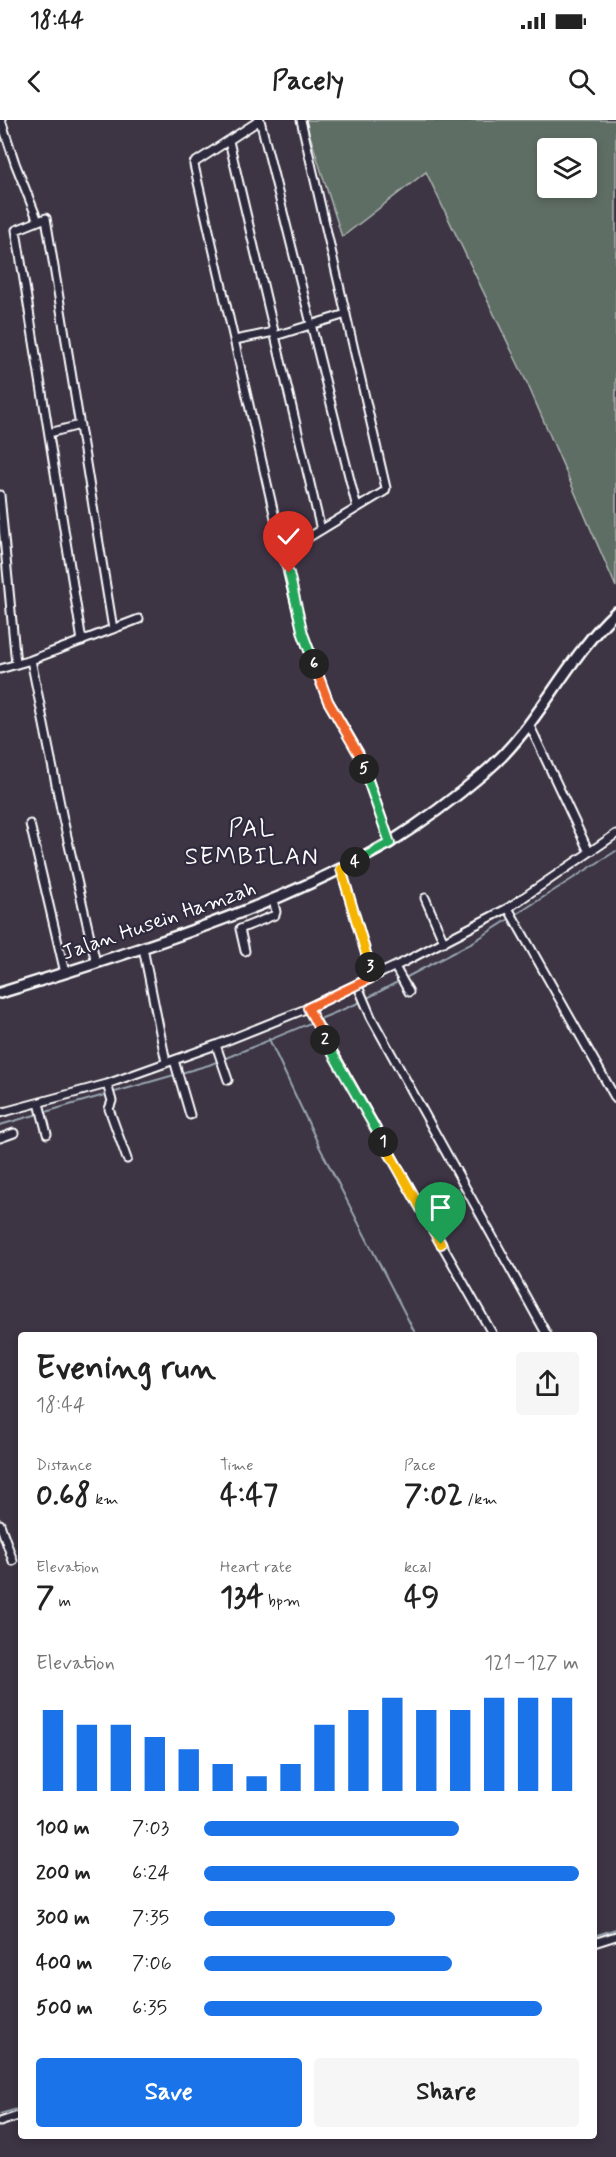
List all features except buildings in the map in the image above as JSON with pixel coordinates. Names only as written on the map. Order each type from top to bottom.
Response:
[{"type":"street","points":[[1,120],[15,164],[38,221]]},
{"type":"street","points":[[357,508],[260,120],[194,165],[303,634],[328,701],[358,753],[390,843]]},
{"type":"street","points":[[283,553],[385,491],[386,488],[301,120]]},
{"type":"street","points":[[229,141],[321,530]]},
{"type":"street","points":[[82,641],[16,230],[46,218],[112,629]]},
{"type":"street","points":[[235,340],[275,334],[346,314]]},
{"type":"street","points":[[49,433],[80,425]]},
{"type":"street","points":[[0,495],[16,664]]},
{"type":"street","name":"Jalan Husein Hamzah","points":[[0,993],[143,948],[242,913],[341,869],[390,843],[484,773],[509,750],[591,639],[616,612]]},
{"type":"street","points":[[0,669],[31,660],[139,619]]},
{"type":"street","points":[[31,660],[63,819],[96,963]]},
{"type":"street","points":[[529,724],[589,852]]},
{"type":"street","points":[[30,824],[65,973]]},
{"type":"street","points":[[0,1113],[40,1105],[108,1086],[166,1062],[174,1062],[217,1047],[309,1009],[508,909],[616,834]]},
{"type":"street","points":[[341,869],[373,977]]},
{"type":"street","points":[[425,898],[444,942]]},
{"type":"street","points":[[244,951],[240,929],[275,915],[273,899]]},
{"type":"street","points":[[508,909],[616,1099]]},
{"type":"street","points":[[143,948],[166,1062]]},
{"type":"street","points":[[395,967],[409,992]]},
{"type":"street","points":[[358,985],[365,1006],[545,1332]]},
{"type":"street","points":[[309,1009],[491,1332]]},
{"type":"street","points":[[217,1047],[228,1080]]},
{"type":"street","points":[[174,1062],[190,1115]]},
{"type":"street","points":[[108,1086],[112,1101],[109,1109],[127,1159]]},
{"type":"street","points":[[40,1105],[48,1134]]},
{"type":"street","points":[[0,1138],[14,1133]]},
{"type":"street","points":[[0,1524],[13,1561]]},
{"type":"street","points":[[597,1942],[616,1936]]},
{"type":"street","points":[[0,2122],[18,2116]]},
{"type":"green space","points":[[305,120],[616,120],[616,587],[528,385],[426,172],[342,237]]},
{"type":"waterway","points":[[0,1125],[209,1065],[356,1004],[473,942],[616,851]]},
{"type":"waterway","points":[[269,1039],[321,1150],[414,1332]]},
{"type":"waterway","points":[[597,1935],[616,1929]]},
{"type":"waterway","points":[[0,2114],[18,2109]]},
{"type":"district","name":"PAL SEMBILAN","points":[[252,843]]},
{"type":"route","points":[[289,573],[303,634],[328,701],[358,753],[390,843],[341,869],[373,977],[308,1008],[441,1244]]}]
